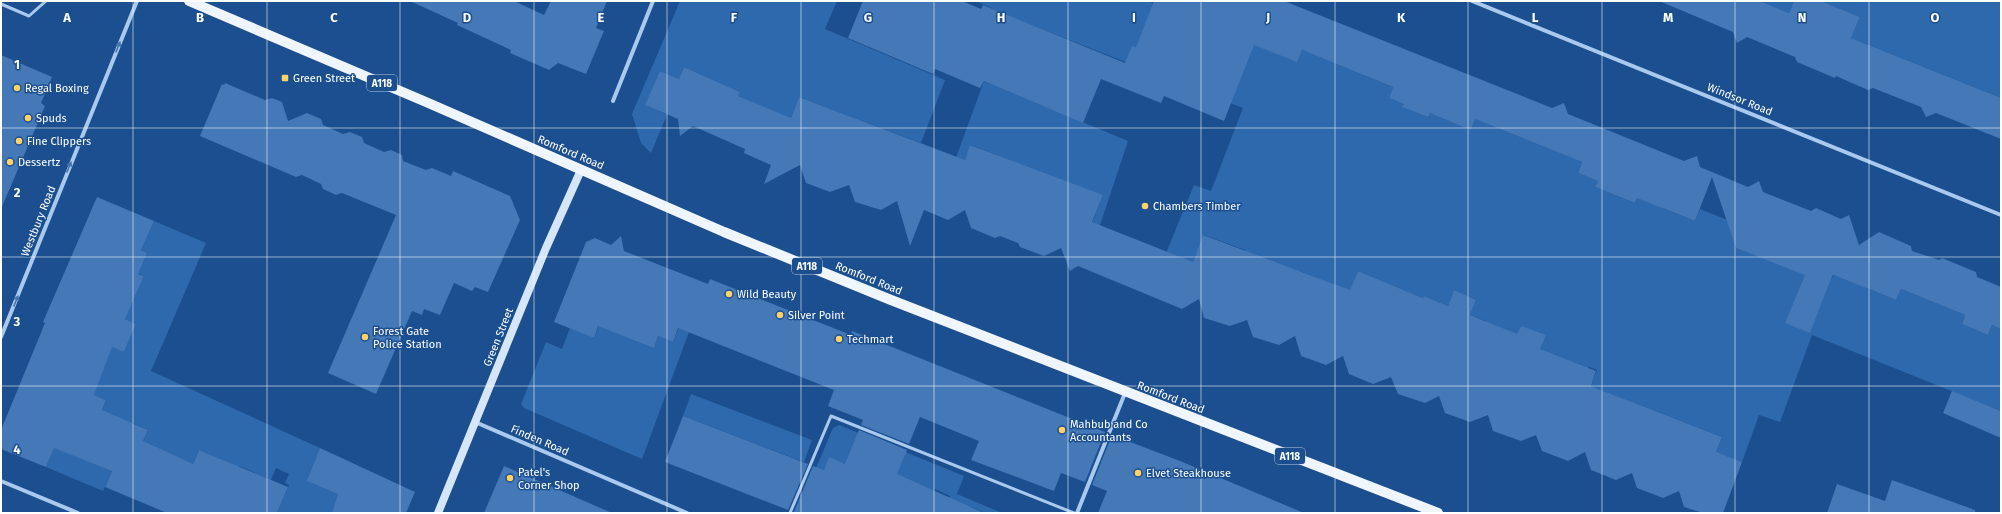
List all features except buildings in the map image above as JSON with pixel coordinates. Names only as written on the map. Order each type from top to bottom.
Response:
[{"type":"main road","name":"Romford Road","points":[[189,1],[768,250],[1126,392],[1438,513]]},
{"type":"main road","name":"Green Street","points":[[438,513],[546,248],[580,170]]},
{"type":"street","points":[[613,101],[653,1]]},
{"type":"street","name":"Windsor Road","points":[[1472,1],[2001,215]]},
{"type":"street","name":"Westbury Road","points":[[1,337],[136,3]]},
{"type":"street","points":[[1076,513],[1126,392]]},
{"type":"street","name":"Finden Road","points":[[475,422],[687,513]]},
{"type":"street","points":[[1,481],[78,513]]},
{"type":"lane","points":[[1,4],[29,16],[46,1]]},
{"type":"lane","points":[[790,513],[831,416],[1076,513]]},
{"type":"shaded area","points":[[680,1],[837,1],[825,29],[945,80],[921,143],[799,97],[787,128],[788,118],[738,96],[740,92],[684,67],[679,79],[660,71],[646,105],[667,115],[651,153],[641,143],[632,114]]},
{"type":"shaded area","points":[[976,1],[1147,1],[1153,3],[1152,6],[1302,50],[1393,87],[1389,98],[1404,104],[1403,107],[1428,117],[1434,103],[1471,129],[1475,119],[1582,162],[1578,173],[1598,181],[1595,187],[1635,203],[1640,191],[1664,209],[1695,221],[1700,209],[1740,225],[1734,242],[1736,248],[1767,260],[1771,249],[1788,258],[1833,277],[1840,261],[1868,289],[1896,300],[1901,289],[1965,315],[1962,324],[1988,335],[1992,325],[2001,329],[2001,411],[1812,335],[1780,422],[1759,415],[1742,462],[1726,456],[1714,488],[1709,469],[1722,437],[1591,386],[1597,370],[1590,367],[1522,396],[1545,335],[1521,326],[1509,354],[1465,374],[1486,321],[1470,315],[1476,300],[1454,290],[1448,306],[1424,296],[1423,298],[1358,271],[1337,323],[1336,285],[1300,271],[1287,303],[1233,283],[1245,250],[1204,235],[1191,266],[1162,263],[1194,185],[1211,191],[1243,108],[1011,17]]},
{"type":"shaded area","points":[[1760,1],[1794,1],[1789,13]]},
{"type":"shaded area","points":[[1821,1],[2001,1],[2001,98],[1851,38],[1860,17]]},
{"type":"shaded area","points":[[984,81],[1128,141],[1098,231],[1090,228],[1103,195],[1000,193],[1012,161],[971,145],[958,176],[950,174]]},
{"type":"shaded area","points":[[154,221],[206,243],[151,371],[320,448],[338,494],[333,513],[277,513],[289,485],[285,483],[289,474],[276,468],[259,507],[255,505],[267,478],[239,466],[226,496],[227,462],[199,450],[186,479],[136,457],[148,430],[133,423],[103,491],[46,467],[54,448],[96,427],[106,400],[77,388],[102,372],[108,357],[79,332],[124,352],[136,324],[91,304],[131,305],[144,276],[110,261],[141,266],[147,253],[141,250]]},
{"type":"shaded area","points":[[608,301],[654,347],[658,336],[673,342],[684,315],[689,332],[642,459],[524,408],[521,404],[546,342],[562,349],[570,328],[594,338]]},
{"type":"shaded area","points":[[691,394],[812,440],[804,462],[683,416]]},
{"type":"shaded area","points":[[839,425],[964,476],[957,494],[1002,513],[986,513],[971,507],[968,513],[943,513],[950,496],[935,489],[930,501],[829,458],[817,488],[809,485],[833,428]]},
{"type":"place","name":"Green Street","points":[[285,78]]},
{"type":"place","name":"Regal Boxing","points":[[17,88]]},
{"type":"place","name":"Spuds","points":[[28,118]]},
{"type":"place","name":"Fine Clippers","points":[[19,141]]},
{"type":"place","name":"Dessertz","points":[[10,162]]},
{"type":"place","name":"Chambers Timber","points":[[1145,206]]},
{"type":"place","name":"Wild Beauty","points":[[729,294]]},
{"type":"place","name":"Silver Point","points":[[780,315]]},
{"type":"place","name":"Forest Gate Police Station","points":[[365,337]]},
{"type":"place","name":"Techmart","points":[[839,339]]},
{"type":"place","name":"Mahbub and Co Accountants","points":[[1062,430]]},
{"type":"place","name":"Elvet Steakhouse","points":[[1138,473]]},
{"type":"place","name":"Patel's Corner Shop","points":[[510,478]]}]
